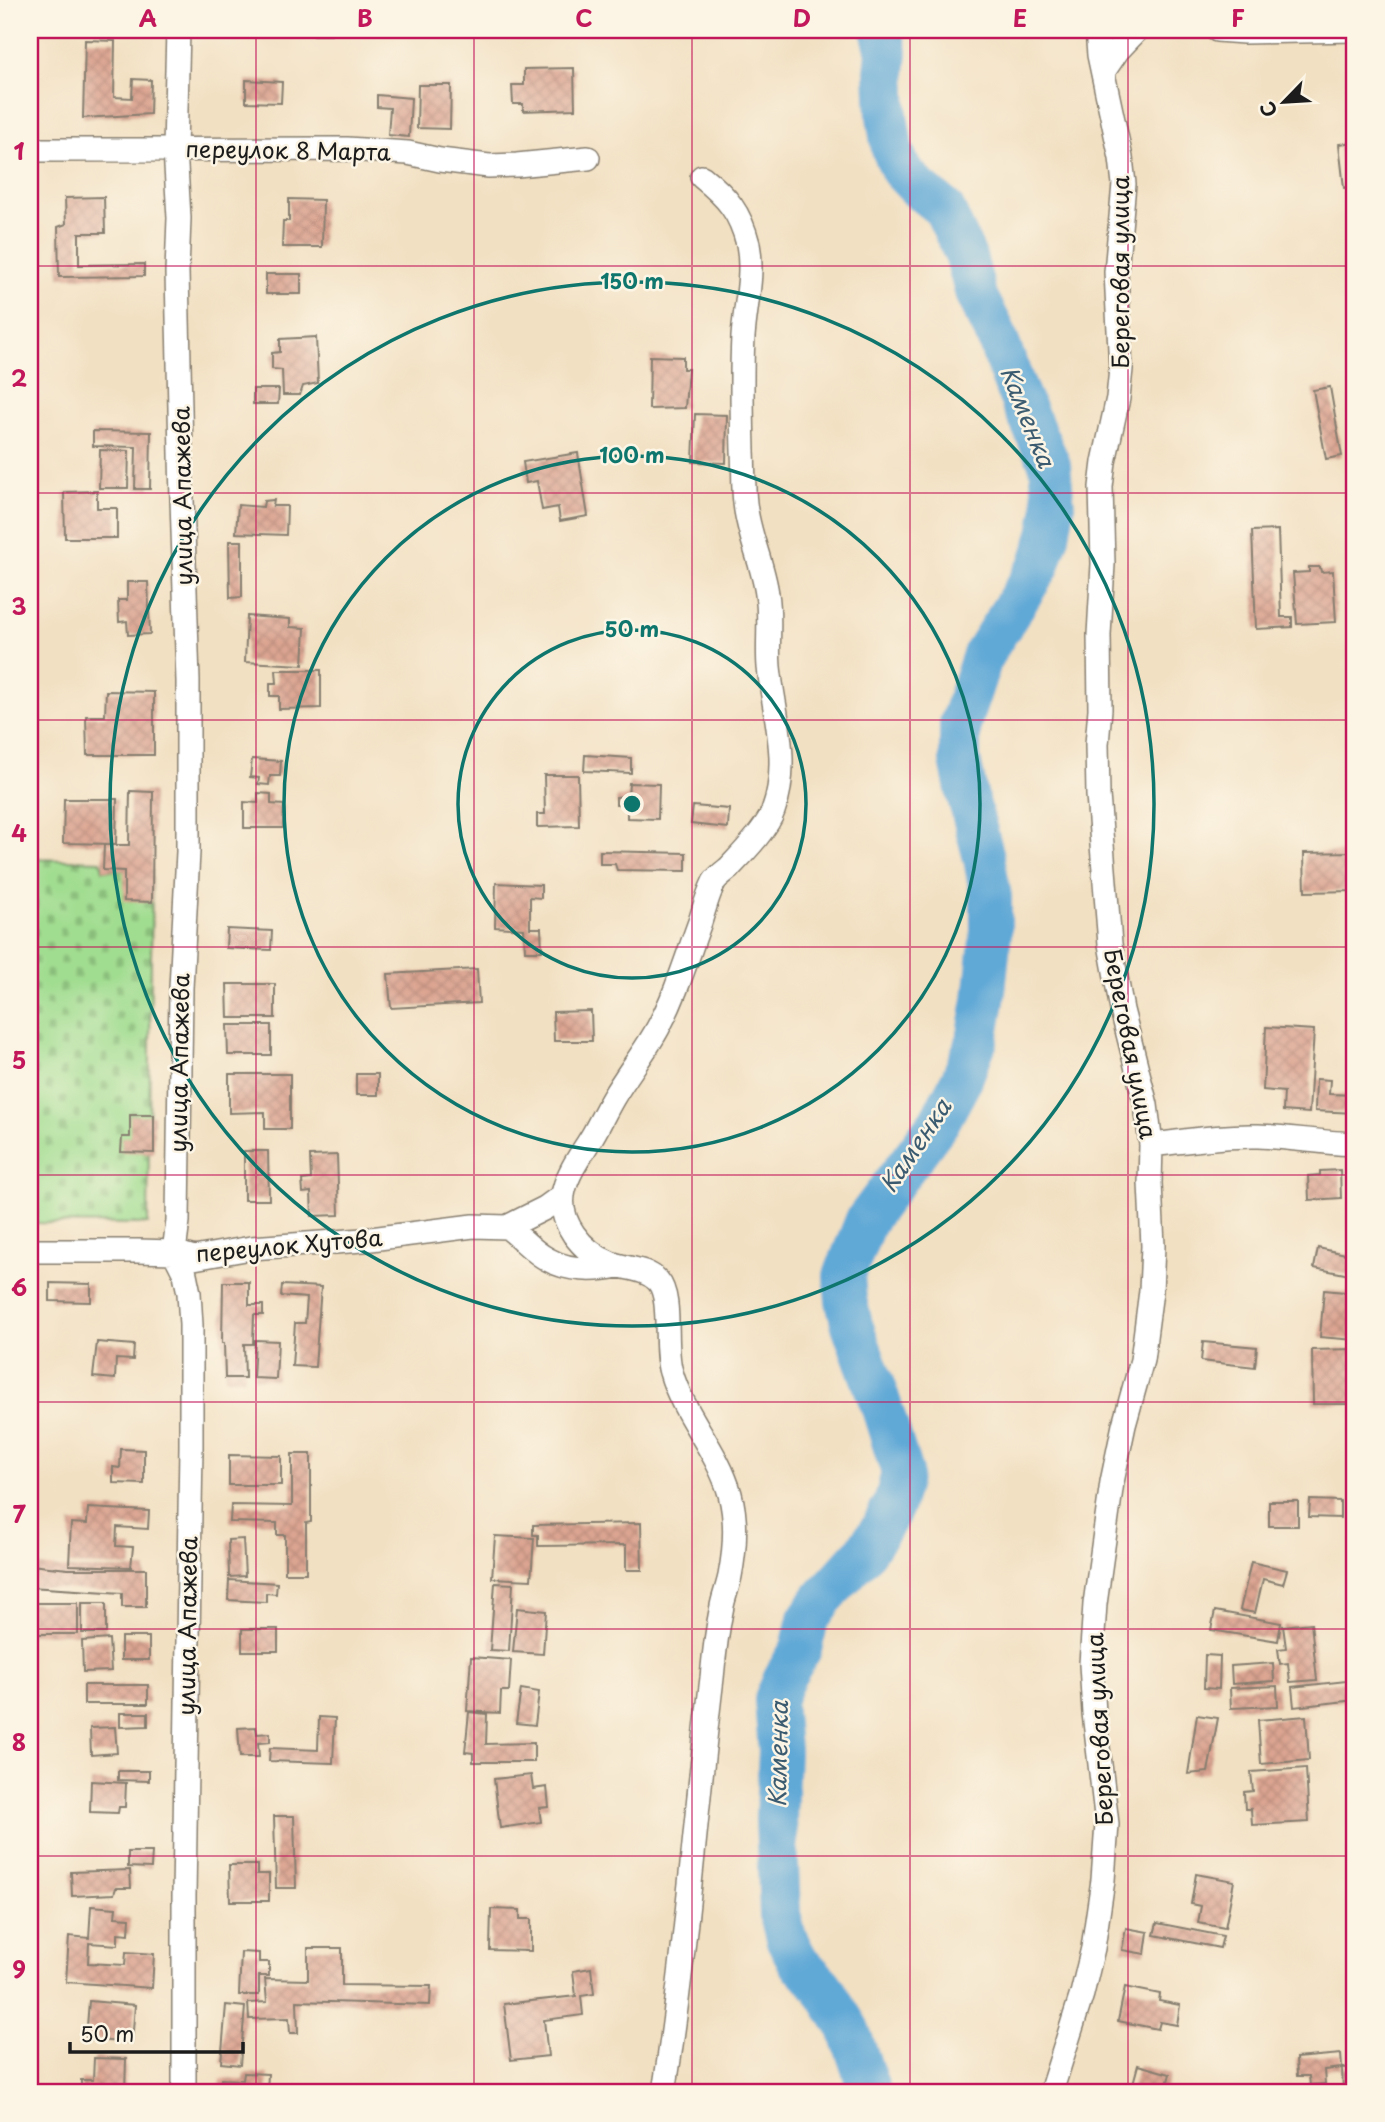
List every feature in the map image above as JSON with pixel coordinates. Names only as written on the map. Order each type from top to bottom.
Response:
[{"type":"street","name":"улица Апажева","points":[[178,30],[175,149],[188,681],[188,852],[181,988],[178,1221],[174,1252],[185,1274],[191,1325],[184,2092]]},
{"type":"street","name":"Береговая улица","points":[[1051,2092],[1082,1994],[1093,1948],[1103,1880],[1107,1824],[1091,1664],[1095,1604],[1112,1482],[1142,1360],[1150,1303],[1153,1246],[1151,1145],[1146,1105],[1122,1010],[1110,944],[1097,776],[1101,488],[1121,369],[1116,272],[1124,184],[1097,30]]},
{"type":"street","points":[[1103,72],[1118,50],[1137,30]]},
{"type":"street","points":[[1217,30],[1355,30]]},
{"type":"street","name":"переулок 8 Марта","points":[[30,150],[347,149],[408,153],[489,166],[588,158]]},
{"type":"street","points":[[664,2092],[689,1902],[712,1676],[722,1605],[730,1578],[734,1538],[733,1513],[722,1472],[686,1408],[671,1373],[666,1346],[666,1296],[662,1287],[646,1272],[604,1261],[588,1250],[575,1237],[567,1221],[563,1195],[578,1159],[659,1027],[675,991],[715,880],[731,866],[768,822],[773,812],[782,767],[781,734],[768,662],[768,598],[745,507],[741,374],[750,257],[740,220],[733,206],[702,177]]},
{"type":"street","points":[[1151,1145],[1206,1138],[1260,1136],[1355,1144]]},
{"type":"street","points":[[563,1195],[545,1208],[507,1227],[546,1259],[562,1266],[584,1269],[619,1266]]},
{"type":"street","name":"переулок Хутова","points":[[30,1251],[174,1252],[194,1258],[251,1248],[363,1240],[473,1226],[507,1227]]},
{"type":"green space","points":[[30,859],[101,861],[103,870],[152,871],[148,1224],[30,1223]]},
{"type":"building","points":[[280,30],[331,30],[331,35],[280,35]]},
{"type":"building","points":[[85,40],[115,41],[114,97],[132,98],[133,79],[151,80],[150,114],[83,118]]},
{"type":"building","points":[[574,68],[575,109],[523,111],[523,104],[513,104],[512,85],[524,85],[524,69]]},
{"type":"building","points":[[246,80],[282,82],[281,103],[246,102]]},
{"type":"building","points":[[418,85],[451,85],[450,129],[417,128]]},
{"type":"building","points":[[377,95],[411,98],[409,137],[388,135],[390,108],[377,107]]},
{"type":"building","points":[[1355,142],[1355,187],[1344,188],[1339,144]]},
{"type":"building","points":[[104,197],[105,233],[79,233],[79,265],[144,264],[144,276],[59,277],[58,227],[66,224],[65,198]]},
{"type":"building","points":[[289,199],[323,200],[322,247],[282,247],[283,221],[289,221]]},
{"type":"building","points":[[266,274],[301,274],[301,294],[266,294]]},
{"type":"building","points":[[316,337],[318,383],[303,386],[300,395],[283,395],[282,370],[272,369],[272,353],[280,352],[280,339]]},
{"type":"building","points":[[650,356],[683,357],[683,369],[688,369],[685,408],[649,409]]},
{"type":"building","points":[[1330,387],[1342,456],[1326,459],[1313,390]]},
{"type":"building","points":[[253,389],[279,389],[278,404],[253,404]]},
{"type":"building","points":[[695,414],[727,415],[726,463],[693,462]]},
{"type":"building","points":[[93,431],[151,432],[150,489],[135,489],[136,447],[93,446]]},
{"type":"building","points":[[100,450],[129,451],[128,488],[99,488]]},
{"type":"building","points":[[578,453],[588,516],[560,521],[558,507],[542,510],[537,481],[526,483],[523,462]]},
{"type":"building","points":[[97,491],[97,508],[117,508],[117,538],[65,538],[64,492]]},
{"type":"building","points":[[274,500],[273,506],[287,506],[286,535],[236,533],[238,505],[263,507],[264,501]]},
{"type":"building","points":[[1278,530],[1281,617],[1292,617],[1292,627],[1256,629],[1252,531]]},
{"type":"building","points":[[229,541],[242,541],[242,597],[230,598]]},
{"type":"building","points":[[1309,567],[1320,567],[1321,572],[1333,571],[1336,622],[1297,624],[1293,573],[1309,572]]},
{"type":"building","points":[[127,582],[148,582],[150,634],[128,635],[127,621],[119,622],[118,600],[127,600]]},
{"type":"building","points":[[247,616],[290,619],[290,627],[305,628],[303,665],[245,662]]},
{"type":"building","points":[[276,670],[321,670],[321,708],[279,709],[279,696],[270,696],[270,683],[277,683]]},
{"type":"building","points":[[106,691],[154,692],[154,755],[87,755],[86,716],[105,716]]},
{"type":"building","points":[[585,755],[631,758],[631,773],[584,771]]},
{"type":"building","points":[[252,759],[281,761],[280,776],[270,776],[269,785],[258,784],[259,778],[250,777]]},
{"type":"building","points":[[544,775],[578,775],[579,826],[537,827],[537,814],[545,814]]},
{"type":"building","points":[[629,783],[659,784],[658,819],[627,818],[627,805],[616,805],[616,797],[628,796]]},
{"type":"building","points":[[130,791],[153,792],[152,902],[124,901],[124,871],[103,870],[104,845],[129,845]]},
{"type":"building","points":[[258,793],[271,794],[271,804],[284,805],[283,828],[244,828],[244,802],[258,803]]},
{"type":"building","points":[[64,799],[117,799],[116,844],[63,843]]},
{"type":"building","points":[[693,806],[729,809],[728,828],[691,824]]},
{"type":"building","points":[[600,851],[686,853],[686,871],[617,870],[615,864],[600,864]]},
{"type":"building","points":[[1353,852],[1354,891],[1305,892],[1304,853]]},
{"type":"building","points":[[496,883],[541,885],[541,898],[530,897],[530,928],[541,928],[542,951],[525,951],[524,929],[495,927]]},
{"type":"building","points":[[227,929],[272,931],[271,950],[226,948]]},
{"type":"building","points":[[477,969],[479,1003],[391,1008],[388,974]]},
{"type":"building","points":[[227,984],[275,984],[275,1018],[228,1018]]},
{"type":"building","points":[[1348,1010],[1355,1010],[1355,1043],[1348,1043]]},
{"type":"building","points":[[591,1011],[592,1041],[554,1041],[553,1012]]},
{"type":"building","points":[[227,1025],[271,1025],[271,1055],[228,1055]]},
{"type":"building","points":[[1266,1027],[1314,1030],[1309,1113],[1283,1111],[1284,1092],[1263,1090]]},
{"type":"building","points":[[229,1074],[290,1074],[290,1129],[265,1129],[265,1112],[229,1113]]},
{"type":"building","points":[[356,1074],[378,1074],[378,1095],[356,1095]]},
{"type":"building","points":[[1316,1079],[1330,1080],[1329,1094],[1355,1095],[1355,1113],[1315,1111]]},
{"type":"building","points":[[130,1115],[154,1115],[154,1153],[121,1152],[122,1137],[130,1137]]},
{"type":"building","points":[[244,1151],[268,1151],[269,1200],[244,1200]]},
{"type":"building","points":[[337,1155],[339,1215],[312,1216],[311,1192],[303,1193],[302,1180],[311,1179],[310,1156]]},
{"type":"building","points":[[1340,1170],[1341,1198],[1309,1200],[1308,1176],[1320,1175],[1320,1171]]},
{"type":"building","points":[[1318,1248],[1355,1256],[1355,1276],[1314,1268]]},
{"type":"building","points":[[223,1282],[249,1282],[249,1305],[263,1305],[263,1315],[254,1315],[253,1344],[244,1344],[245,1378],[225,1378],[222,1343]]},
{"type":"building","points":[[50,1283],[91,1284],[91,1302],[50,1301]]},
{"type":"building","points":[[282,1285],[321,1287],[315,1367],[292,1366],[295,1323],[305,1323],[307,1298],[281,1296]]},
{"type":"building","points":[[1324,1290],[1355,1293],[1355,1340],[1320,1337]]},
{"type":"building","points":[[255,1340],[278,1341],[276,1379],[253,1378]]},
{"type":"building","points":[[97,1342],[134,1345],[133,1360],[116,1359],[115,1379],[93,1377]]},
{"type":"building","points":[[1203,1342],[1257,1347],[1255,1367],[1201,1361]]},
{"type":"building","points":[[1355,1349],[1355,1404],[1313,1404],[1312,1350]]},
{"type":"building","points":[[121,1449],[144,1450],[144,1484],[113,1483],[113,1467],[120,1468]]},
{"type":"building","points":[[292,1454],[311,1454],[311,1522],[306,1523],[306,1573],[285,1573],[285,1535],[277,1535],[277,1523],[230,1522],[231,1505],[292,1506]]},
{"type":"building","points":[[229,1455],[281,1456],[281,1485],[229,1485]]},
{"type":"building","points":[[1310,1500],[1340,1501],[1340,1518],[1309,1517]]},
{"type":"building","points":[[1269,1501],[1298,1501],[1298,1526],[1269,1526]]},
{"type":"building","points":[[88,1508],[149,1511],[148,1529],[117,1527],[116,1546],[133,1547],[131,1567],[69,1565],[71,1523],[87,1524]]},
{"type":"building","points":[[641,1523],[642,1570],[626,1570],[626,1545],[538,1546],[538,1535],[533,1535],[533,1525]]},
{"type":"building","points":[[495,1536],[534,1538],[531,1580],[492,1578]]},
{"type":"building","points":[[243,1539],[245,1576],[229,1577],[228,1540]]},
{"type":"building","points":[[1251,1562],[1287,1570],[1283,1584],[1263,1579],[1255,1613],[1240,1610]]},
{"type":"building","points":[[30,1565],[68,1569],[146,1569],[146,1607],[122,1607],[122,1593],[30,1587]]},
{"type":"building","points":[[229,1580],[277,1583],[276,1594],[266,1593],[266,1602],[228,1600]]},
{"type":"building","points":[[495,1583],[513,1584],[509,1651],[490,1650]]},
{"type":"building","points":[[30,1603],[78,1603],[78,1634],[30,1634]]},
{"type":"building","points":[[82,1603],[106,1603],[106,1633],[82,1633]]},
{"type":"building","points":[[517,1608],[546,1611],[543,1654],[513,1652]]},
{"type":"building","points":[[1215,1611],[1281,1623],[1278,1641],[1211,1630]]},
{"type":"building","points":[[1311,1623],[1317,1680],[1290,1682],[1288,1663],[1280,1664],[1278,1649],[1286,1648],[1283,1626]]},
{"type":"building","points":[[242,1629],[278,1629],[278,1651],[242,1651]]},
{"type":"building","points":[[121,1637],[149,1637],[149,1660],[121,1660]]},
{"type":"building","points":[[109,1639],[111,1671],[83,1672],[82,1641]]},
{"type":"building","points":[[1205,1655],[1220,1656],[1219,1689],[1204,1688]]},
{"type":"building","points":[[471,1657],[511,1660],[509,1691],[501,1691],[500,1713],[467,1711]]},
{"type":"building","points":[[1273,1663],[1274,1681],[1232,1684],[1231,1666]]},
{"type":"building","points":[[1355,1680],[1355,1700],[1294,1707],[1292,1687]]},
{"type":"building","points":[[84,1685],[148,1685],[148,1704],[84,1704]]},
{"type":"building","points":[[1277,1686],[1278,1706],[1231,1708],[1230,1688]]},
{"type":"building","points":[[521,1689],[539,1692],[535,1725],[516,1723]]},
{"type":"building","points":[[469,1712],[487,1714],[486,1744],[534,1743],[534,1762],[473,1762],[473,1753],[465,1752]]},
{"type":"building","points":[[120,1713],[148,1713],[148,1726],[120,1727]]},
{"type":"building","points":[[1197,1715],[1218,1718],[1208,1772],[1188,1774]]},
{"type":"building","points":[[1306,1716],[1309,1760],[1261,1764],[1258,1720]]},
{"type":"building","points":[[319,1717],[335,1718],[333,1763],[269,1761],[270,1748],[318,1750]]},
{"type":"building","points":[[115,1727],[117,1753],[91,1755],[90,1728]]},
{"type":"building","points":[[256,1727],[257,1734],[270,1733],[270,1742],[258,1743],[259,1757],[240,1757],[238,1728]]},
{"type":"building","points":[[1306,1768],[1309,1822],[1252,1825],[1251,1809],[1245,1809],[1244,1792],[1253,1791],[1251,1772]]},
{"type":"building","points":[[118,1771],[149,1771],[149,1781],[118,1780]]},
{"type":"building","points":[[531,1775],[533,1789],[547,1787],[549,1807],[539,1808],[541,1822],[500,1828],[494,1779]]},
{"type":"building","points":[[91,1781],[126,1783],[125,1807],[119,1807],[118,1813],[90,1812]]},
{"type":"building","points":[[274,1816],[294,1816],[296,1888],[276,1888]]},
{"type":"building","points":[[128,1852],[152,1852],[151,1868],[128,1867]]},
{"type":"building","points":[[229,1865],[257,1865],[257,1874],[269,1874],[269,1901],[230,1901]]},
{"type":"building","points":[[130,1870],[131,1888],[116,1888],[114,1894],[72,1896],[71,1872]]},
{"type":"building","points":[[1196,1874],[1234,1881],[1225,1928],[1198,1923],[1201,1906],[1191,1904]]},
{"type":"building","points":[[91,1906],[116,1908],[115,1917],[130,1918],[129,1934],[118,1933],[118,1945],[89,1943],[88,1963],[125,1965],[126,1952],[154,1954],[152,1988],[66,1982],[69,1936],[89,1938]]},
{"type":"building","points":[[491,1909],[520,1910],[520,1919],[531,1919],[531,1951],[490,1950]]},
{"type":"building","points":[[1157,1923],[1223,1936],[1220,1948],[1154,1935]]},
{"type":"building","points":[[1126,1928],[1148,1932],[1145,1954],[1122,1950]]},
{"type":"building","points":[[308,1948],[342,1948],[342,1985],[431,1986],[430,2005],[297,2001],[298,2033],[290,2033],[289,2018],[249,2019],[248,2003],[267,2002],[265,1979],[308,1980]]},
{"type":"building","points":[[241,1952],[259,1953],[259,1962],[269,1962],[269,1976],[259,1976],[259,1995],[239,1995]]},
{"type":"building","points":[[591,1968],[594,1994],[581,1996],[583,2015],[544,2020],[548,2056],[511,2060],[504,2004],[576,1996],[573,1971]]},
{"type":"building","points":[[1125,1987],[1160,1994],[1159,2001],[1180,2005],[1177,2025],[1160,2022],[1158,2029],[1118,2021]]},
{"type":"building","points":[[89,2001],[135,2005],[132,2043],[86,2039]]},
{"type":"building","points":[[226,2005],[245,2007],[240,2065],[221,2063]]},
{"type":"building","points":[[1341,2054],[1342,2068],[1324,2070],[1325,2084],[1310,2085],[1309,2076],[1297,2076],[1296,2058]]},
{"type":"building","points":[[94,2058],[126,2059],[125,2092],[81,2092],[81,2080],[93,2080]]},
{"type":"building","points":[[1138,2065],[1170,2074],[1165,2092],[1131,2091]]},
{"type":"building","points":[[1355,2067],[1355,2092],[1343,2092],[1342,2068]]},
{"type":"building","points":[[244,2073],[268,2074],[267,2092],[220,2092],[221,2079],[243,2080]]},
{"type":"building","points":[[584,2088],[584,2092],[535,2092],[535,2090]]},
{"type":"waterway","name":"Каменка","points":[[870,2092],[849,2030],[822,1986],[798,1961],[786,1938],[780,1914],[776,1819],[779,1751],[775,1700],[801,1649],[808,1619],[823,1598],[863,1554],[882,1527],[894,1504],[902,1473],[852,1325],[844,1276],[866,1220],[939,1122],[961,1081],[977,1040],[991,932],[991,897],[960,760],[960,724],[983,655],[1039,566],[1054,507],[1050,465],[1016,389],[994,330],[976,295],[966,257],[944,209],[901,170],[892,149],[887,116],[887,52],[881,30]]}]
